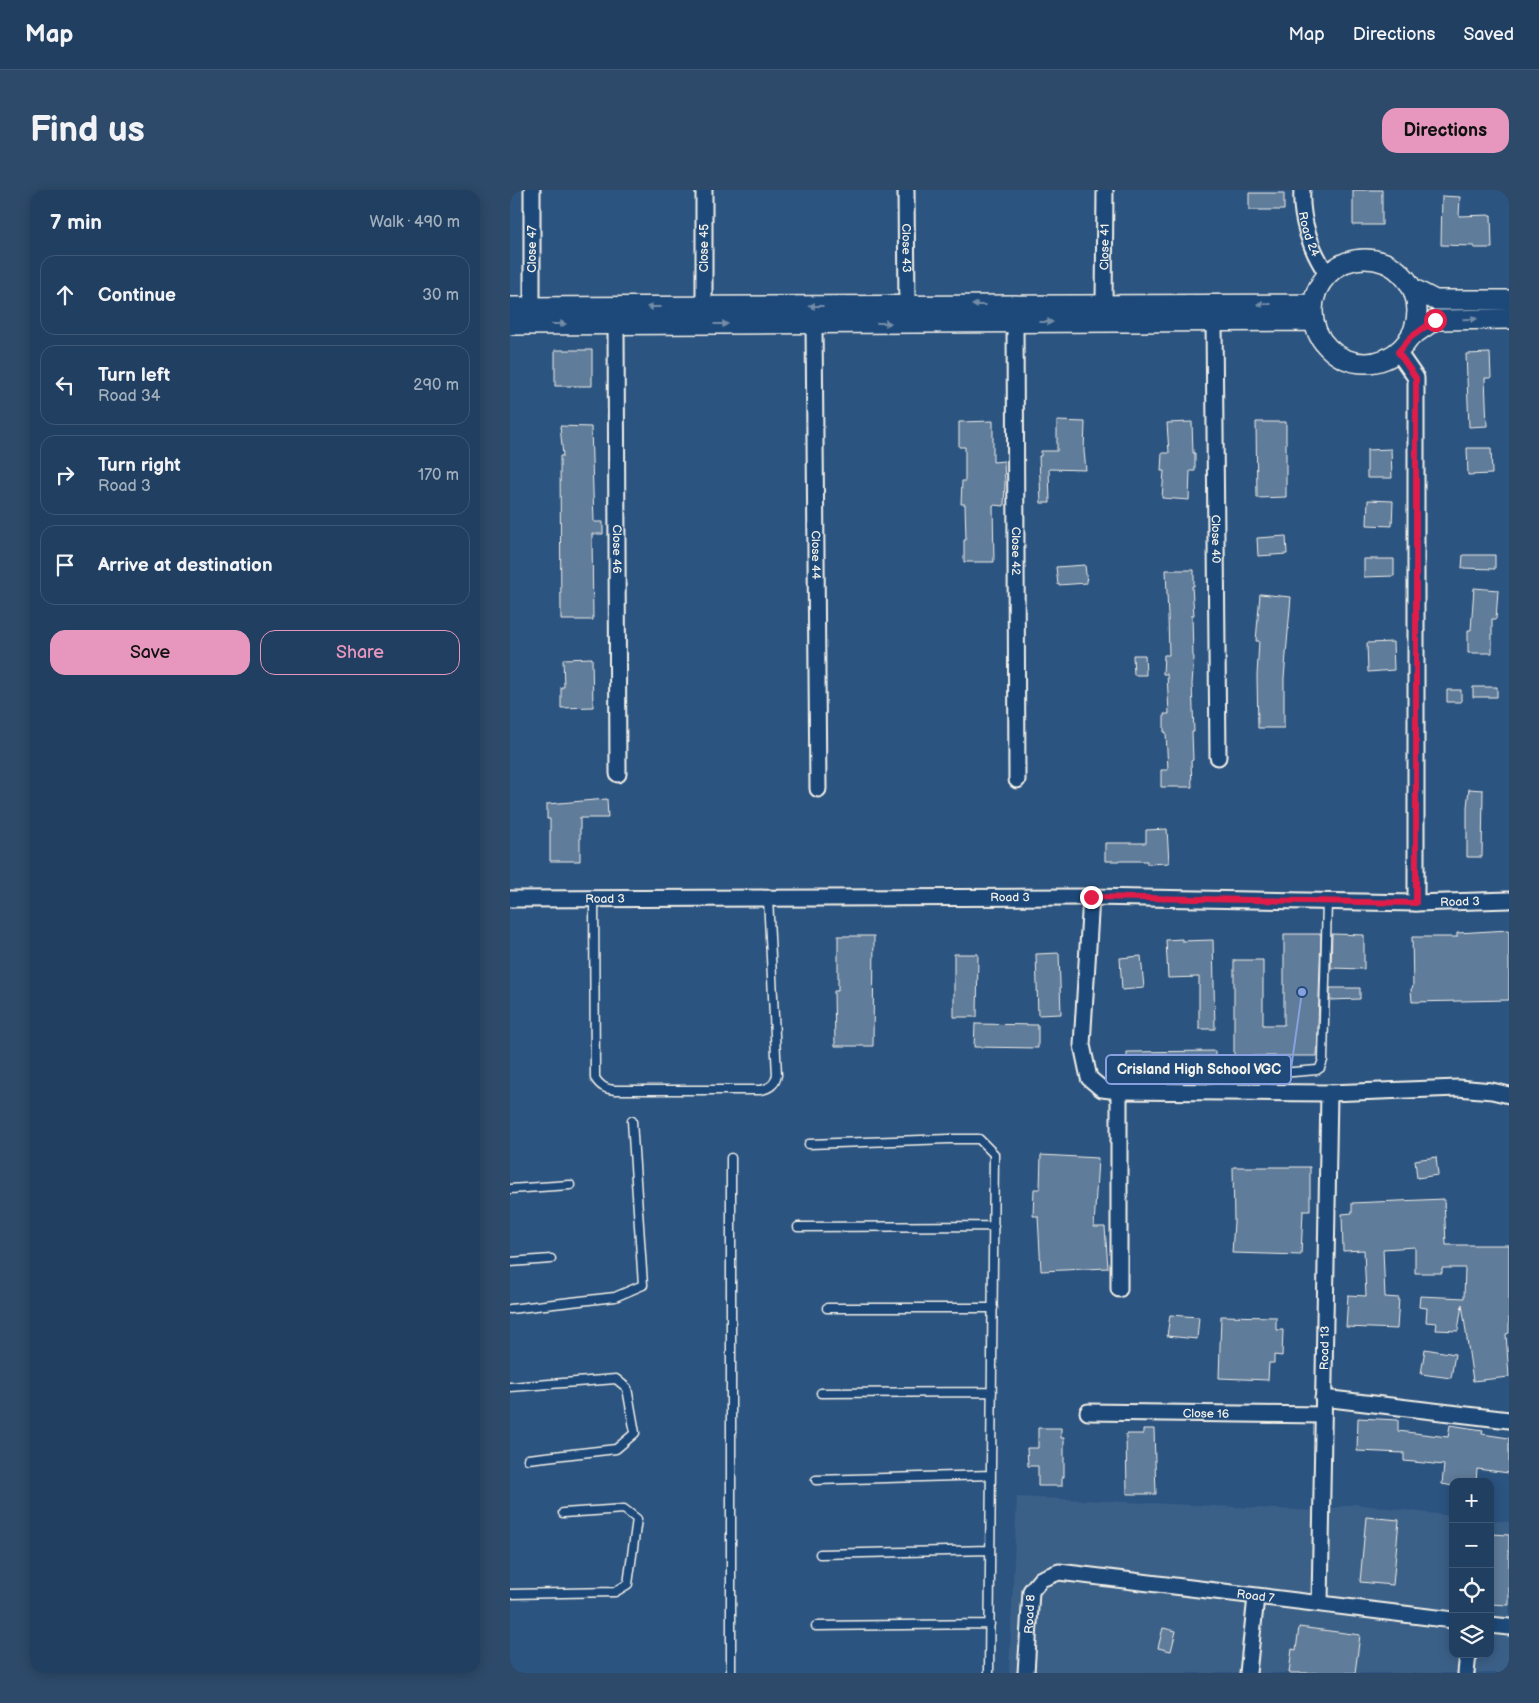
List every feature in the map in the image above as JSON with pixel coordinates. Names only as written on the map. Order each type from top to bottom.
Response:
[{"type":"street","name":"Close 47","points":[[532,190],[532,307]]},
{"type":"street","name":"Close 45","points":[[704,190],[704,306]]},
{"type":"street","name":"Close 43","points":[[906,190],[906,306]]},
{"type":"street","name":"Close 41","points":[[1104,305],[1105,190]]},
{"type":"street","name":"Road 24","points":[[1302,190],[1308,238],[1327,274]]},
{"type":"street","points":[[1416,903],[1416,378],[1404,345],[1416,322],[1417,304],[1412,288],[1396,269],[1389,264],[1373,259],[1356,259],[1340,264],[1327,274],[1317,288],[1313,312],[1320,337],[1331,351],[1347,360],[1364,363],[1382,360],[1404,345],[1435,320],[1509,319]]},
{"type":"street","points":[[1412,288],[1435,300],[1509,300]]},
{"type":"street","points":[[510,325],[814,323],[906,306],[1104,305],[1313,312]]},
{"type":"street","points":[[510,307],[704,306],[1015,322],[1214,321],[1313,312]]},
{"type":"street","name":"Close 40","points":[[1214,321],[1218,756]]},
{"type":"street","name":"Close 42","points":[[1015,322],[1017,780]]},
{"type":"street","name":"Close 44","points":[[814,323],[818,789]]},
{"type":"street","name":"Close 46","points":[[616,324],[618,774]]},
{"type":"street","points":[[1091,897],[1082,1045],[1089,1078],[1102,1089],[1119,1092],[1329,1093],[1458,1088],[1492,1091],[1509,1095]]},
{"type":"street","name":"Road 3","points":[[510,900],[1091,897],[1416,903],[1509,900]]},
{"type":"street","points":[[1119,1092],[1119,1289]]},
{"type":"street","name":"Road 13","points":[[1320,1603],[1329,1093]]},
{"type":"street","points":[[1323,1398],[1509,1420]]},
{"type":"street","name":"Close 16","points":[[1088,1412],[1323,1415]]},
{"type":"street","name":"Road 7","points":[[1059,1572],[1449,1619]]},
{"type":"street","name":"Road 8","points":[[1026,1673],[1031,1591],[1041,1579],[1059,1572]]},
{"type":"street","points":[[1248,1673],[1256,1596]]},
{"type":"street","points":[[1494,1625],[1509,1627]]},
{"type":"street","points":[[1466,1673],[1468,1658]]},
{"type":"lane","points":[[594,899],[595,1078],[598,1084],[606,1089],[615,1090],[760,1090],[772,1085],[776,1081],[777,1076],[768,898]]},
{"type":"lane","points":[[1281,1073],[1317,1070],[1322,1064],[1327,901]]},
{"type":"lane","points":[[510,1309],[615,1297],[643,1285],[632,1121]]},
{"type":"lane","points":[[809,1144],[979,1139],[994,1154],[989,1673]]},
{"type":"lane","points":[[731,1158],[731,1673]]},
{"type":"lane","points":[[510,1189],[570,1185]]},
{"type":"lane","points":[[798,1226],[994,1226]]},
{"type":"lane","points":[[510,1262],[551,1259]]},
{"type":"lane","points":[[827,1308],[993,1308]]},
{"type":"lane","points":[[510,1387],[616,1379],[627,1388],[634,1432],[616,1449],[528,1459]]},
{"type":"lane","points":[[821,1393],[992,1392]]},
{"type":"lane","points":[[816,1480],[991,1475]]},
{"type":"lane","points":[[510,1594],[615,1592],[628,1584],[637,1519],[624,1509],[563,1513]]},
{"type":"lane","points":[[820,1554],[990,1550]]},
{"type":"lane","points":[[816,1626],[990,1624]]},
{"type":"shaded area","points":[[1017,1497],[1321,1511],[1354,1504],[1449,1516],[1449,1658],[1494,1658],[1494,1520],[1509,1522],[1509,1673],[1009,1673]]},
{"type":"building","points":[[1353,190],[1382,190],[1382,225],[1353,225]]},
{"type":"building","points":[[1249,193],[1284,193],[1284,210],[1249,210]]},
{"type":"building","points":[[1442,196],[1460,197],[1459,216],[1491,215],[1492,248],[1441,245]]},
{"type":"building","points":[[555,350],[592,350],[592,386],[555,386]]},
{"type":"building","points":[[1490,353],[1491,378],[1485,378],[1487,426],[1469,427],[1466,354]]},
{"type":"building","points":[[993,421],[993,462],[1004,461],[1005,484],[1004,506],[993,505],[994,562],[964,562],[964,540],[966,540],[965,504],[961,504],[962,481],[965,481],[965,447],[959,447],[959,422]]},
{"type":"building","points":[[1057,421],[1085,422],[1084,451],[1086,470],[1049,469],[1050,503],[1041,503],[1039,456],[1041,456],[1041,451],[1057,451]]},
{"type":"building","points":[[1192,422],[1195,471],[1190,471],[1189,500],[1162,498],[1164,471],[1161,471],[1162,453],[1169,453],[1167,423]]},
{"type":"building","points":[[1256,422],[1286,422],[1286,497],[1257,498]]},
{"type":"building","points":[[560,426],[591,427],[594,522],[603,522],[603,534],[592,534],[593,620],[561,620],[560,456],[563,456]]},
{"type":"building","points":[[1467,448],[1491,448],[1492,474],[1468,475]]},
{"type":"building","points":[[1391,449],[1392,478],[1367,478],[1367,450]]},
{"type":"building","points":[[1368,500],[1393,501],[1392,526],[1367,525]]},
{"type":"building","points":[[1286,536],[1287,554],[1258,556],[1257,538]]},
{"type":"building","points":[[1463,555],[1495,555],[1495,569],[1462,568]]},
{"type":"building","points":[[1364,559],[1394,559],[1394,576],[1364,577]]},
{"type":"building","points":[[1085,565],[1087,583],[1058,585],[1056,567]]},
{"type":"building","points":[[1166,570],[1194,570],[1194,586],[1192,586],[1194,615],[1192,615],[1194,657],[1192,684],[1194,732],[1192,732],[1192,787],[1161,787],[1161,770],[1168,770],[1166,732],[1164,732],[1164,714],[1169,714],[1167,674],[1163,674],[1164,655],[1169,655]]},
{"type":"building","points":[[1474,588],[1498,590],[1496,619],[1492,619],[1492,653],[1468,653],[1468,630],[1471,630]]},
{"type":"building","points":[[1260,594],[1291,597],[1284,678],[1284,728],[1258,728],[1257,676],[1259,641],[1256,641]]},
{"type":"building","points":[[1393,642],[1394,670],[1368,672],[1367,643]]},
{"type":"building","points":[[1133,655],[1145,655],[1146,675],[1134,675]]},
{"type":"building","points":[[592,658],[593,707],[561,708],[561,687],[564,687],[563,659]]},
{"type":"building","points":[[1473,687],[1497,687],[1497,697],[1473,697]]},
{"type":"building","points":[[1447,690],[1461,690],[1461,702],[1447,702]]},
{"type":"building","points":[[1469,789],[1483,790],[1482,857],[1467,857]]},
{"type":"building","points":[[607,799],[608,818],[580,818],[580,861],[550,861],[550,819],[547,819],[547,804]]},
{"type":"building","points":[[1167,829],[1169,863],[1147,864],[1147,861],[1105,861],[1105,843],[1146,843],[1146,830]]},
{"type":"building","points":[[1509,930],[1509,1000],[1412,1002],[1412,937],[1457,937],[1457,933]]},
{"type":"building","points":[[1284,934],[1321,934],[1317,1056],[1234,1056],[1234,960],[1263,960],[1263,1025],[1284,1025]]},
{"type":"building","points":[[1332,934],[1364,935],[1364,969],[1331,968]]},
{"type":"building","points":[[838,936],[874,936],[873,1046],[835,1046],[834,991],[838,991]]},
{"type":"building","points":[[1182,939],[1182,941],[1213,940],[1215,1029],[1199,1029],[1199,977],[1168,978],[1166,940]]},
{"type":"building","points":[[1059,953],[1061,1014],[1038,1015],[1036,954]]},
{"type":"building","points":[[954,954],[978,954],[977,1017],[954,1017]]},
{"type":"building","points":[[1141,956],[1144,988],[1122,990],[1120,958]]},
{"type":"building","points":[[1330,988],[1360,988],[1360,999],[1330,1000]]},
{"type":"building","points":[[975,1024],[1038,1025],[1038,1048],[974,1047]]},
{"type":"building","points":[[1215,1051],[1215,1071],[1127,1072],[1127,1052]]},
{"type":"building","points":[[1041,1155],[1098,1158],[1094,1227],[1105,1227],[1108,1268],[1041,1271],[1038,1216],[1033,1216],[1034,1189],[1040,1189]]},
{"type":"building","points":[[1436,1157],[1438,1175],[1417,1178],[1415,1160]]},
{"type":"building","points":[[1233,1167],[1310,1167],[1310,1211],[1303,1211],[1301,1255],[1232,1253],[1234,1222]]},
{"type":"building","points":[[1444,1199],[1446,1245],[1509,1245],[1509,1333],[1506,1334],[1509,1377],[1473,1381],[1462,1304],[1458,1331],[1436,1330],[1437,1323],[1426,1322],[1427,1308],[1419,1307],[1420,1296],[1464,1298],[1465,1268],[1442,1268],[1442,1273],[1415,1273],[1415,1247],[1383,1249],[1385,1297],[1399,1298],[1397,1329],[1346,1327],[1348,1295],[1366,1296],[1364,1250],[1343,1251],[1342,1214],[1352,1213],[1352,1203]]},
{"type":"building","points":[[1170,1315],[1199,1317],[1197,1339],[1167,1336]]},
{"type":"building","points":[[1221,1316],[1276,1317],[1276,1330],[1283,1330],[1282,1356],[1274,1355],[1274,1363],[1269,1363],[1268,1380],[1219,1378]]},
{"type":"building","points":[[1425,1349],[1455,1354],[1451,1378],[1421,1374]]},
{"type":"building","points":[[1358,1418],[1398,1420],[1398,1431],[1448,1437],[1450,1425],[1483,1430],[1482,1434],[1509,1438],[1509,1473],[1477,1469],[1476,1478],[1449,1478],[1449,1485],[1442,1484],[1444,1465],[1404,1461],[1404,1453],[1357,1451]]},
{"type":"building","points":[[1038,1428],[1061,1428],[1061,1438],[1064,1438],[1064,1477],[1062,1477],[1062,1486],[1038,1486],[1038,1466],[1028,1466],[1027,1448],[1038,1448]]},
{"type":"building","points":[[1143,1429],[1154,1429],[1156,1494],[1127,1494],[1126,1434],[1143,1434]]},
{"type":"building","points":[[1366,1517],[1399,1520],[1393,1585],[1360,1582]]},
{"type":"building","points":[[1494,1534],[1509,1535],[1509,1605],[1494,1604]]},
{"type":"building","points":[[1299,1627],[1360,1635],[1355,1673],[1289,1673],[1292,1649],[1296,1650]]},
{"type":"building","points":[[1163,1628],[1176,1631],[1171,1651],[1158,1648]]},
{"type":"place","name":"Crisland High School VGC","points":[[1302,992]]},
{"type":"route","points":[[1091,897],[1416,903],[1416,378],[1398,352],[1410,338],[1435,320]]}]
